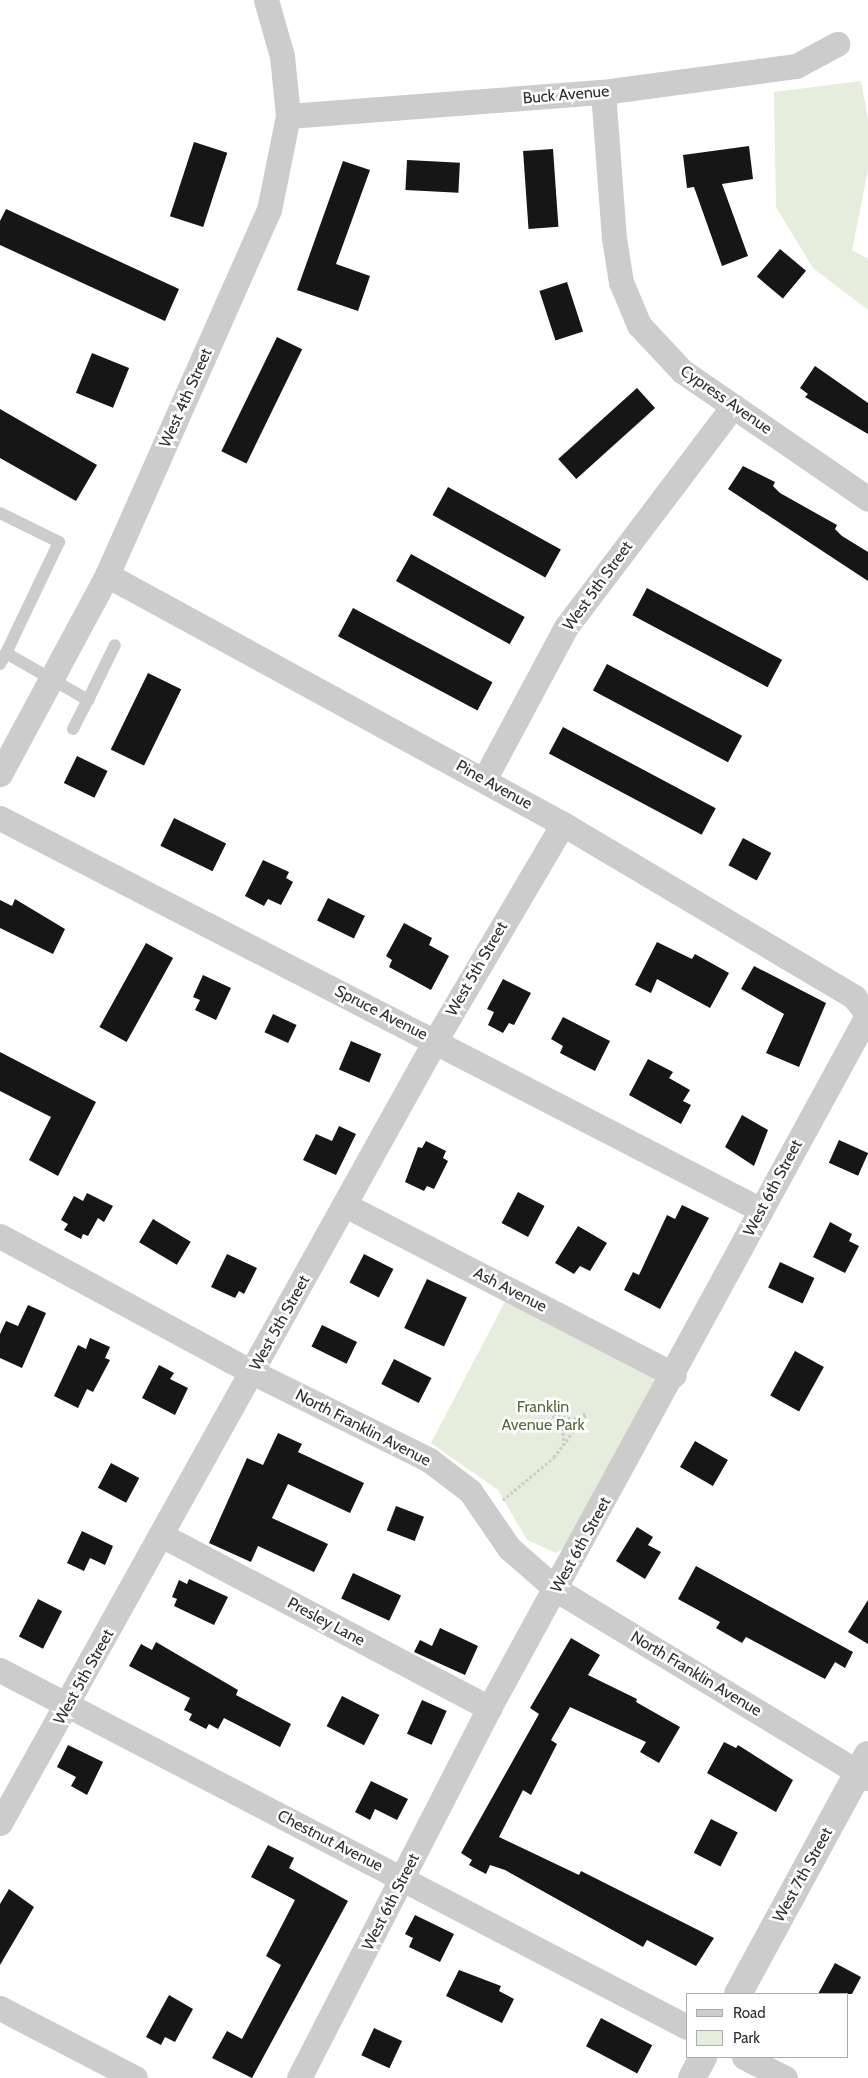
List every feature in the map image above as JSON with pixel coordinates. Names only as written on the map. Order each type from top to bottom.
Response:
[{"type":"street","name":"West 4th Street","points":[[2,766],[107,575],[269,210],[288,116],[282,56],[266,0]]},
{"type":"street","name":"Buck Avenue","points":[[288,116],[603,92],[796,66],[837,44]]},
{"type":"street","name":"Cypress Avenue","points":[[603,92],[614,238],[621,282],[639,325],[682,371],[868,499]]},
{"type":"street","name":"West 5th Street","points":[[484,780],[566,627],[733,406]]},
{"type":"street","name":"Pine Avenue","points":[[107,575],[562,824],[854,997],[868,1014]]},
{"type":"street","name":"Spruce Avenue","points":[[0,818],[761,1210]]},
{"type":"street","name":"West 5th Street","points":[[0,1824],[163,1536],[435,1041],[562,824]]},
{"type":"street","name":"West 6th Street","points":[[299,2078],[404,1878],[489,1708],[557,1590],[868,1014]]},
{"type":"street","name":"Ash Avenue","points":[[345,1205],[674,1375]]},
{"type":"street","name":"North Franklin Avenue","points":[[0,1236],[252,1372],[429,1460],[470,1491],[509,1548],[557,1590],[865,1769]]},
{"type":"street","name":"Presley Lane","points":[[163,1536],[489,1708]]},
{"type":"street","name":"Chestnut Avenue","points":[[0,1670],[404,1878],[686,2026]]},
{"type":"street","name":"West 7th Street","points":[[739,1993],[865,1769]]},
{"type":"street","points":[[0,2008],[135,2078]]},
{"type":"street","points":[[692,2078],[702,2058]]},
{"type":"street","points":[[746,2058],[785,2078]]},
{"type":"lane","points":[[0,513],[59,542],[3,659],[51,679],[88,700]]},
{"type":"lane","points":[[73,729],[115,645]]},
{"type":"path","points":[[502,1500],[564,1446],[567,1443],[587,1413],[574,1419],[553,1415],[563,1430],[564,1446]]},
{"type":"green space","points":[[861,81],[868,119],[868,170],[852,250],[868,259],[868,310],[813,268],[776,207],[774,92]]},
{"type":"green space","name":"Franklin Avenue Park","points":[[507,1298],[651,1372],[655,1381],[571,1543],[556,1553],[527,1540],[498,1490],[431,1443]]},
{"type":"building","points":[[194,142],[227,153],[203,227],[170,216]]},
{"type":"building","points":[[749,146],[753,179],[722,184],[748,256],[722,266],[694,187],[687,188],[683,155]]},
{"type":"building","points":[[553,149],[558,227],[529,229],[523,151]]},
{"type":"building","points":[[407,160],[460,163],[458,193],[405,190]]},
{"type":"building","points":[[343,161],[370,170],[336,264],[370,276],[358,311],[297,290]]},
{"type":"building","points":[[6,209],[179,289],[165,321],[0,245],[0,221]]},
{"type":"building","points":[[780,249],[806,271],[783,298],[757,277]]},
{"type":"building","points":[[567,282],[583,331],[555,340],[539,291]]},
{"type":"building","points":[[277,337],[302,349],[246,463],[221,451]]},
{"type":"building","points":[[92,353],[129,368],[113,408],[76,393]]},
{"type":"building","points":[[815,366],[868,403],[868,434],[805,397],[808,394],[800,388]]},
{"type":"building","points":[[637,388],[655,408],[576,479],[558,459]]},
{"type":"building","points":[[0,409],[97,465],[76,501],[0,458]]},
{"type":"building","points":[[743,466],[775,482],[773,486],[780,493],[837,525],[835,529],[842,536],[868,552],[868,581],[728,489]]},
{"type":"building","points":[[448,487],[561,550],[545,578],[432,515]]},
{"type":"building","points":[[411,554],[525,617],[510,644],[396,581]]},
{"type":"building","points":[[647,588],[782,660],[768,687],[632,615]]},
{"type":"building","points":[[353,608],[493,682],[477,710],[338,636]]},
{"type":"building","points":[[607,664],[742,736],[728,762],[593,690]]},
{"type":"building","points":[[148,673],[181,689],[144,766],[111,749]]},
{"type":"building","points":[[563,727],[716,808],[702,835],[549,753]]},
{"type":"building","points":[[77,756],[108,771],[94,798],[64,783]]},
{"type":"building","points":[[174,818],[226,843],[213,871],[160,846]]},
{"type":"building","points":[[743,838],[771,853],[757,880],[728,865]]},
{"type":"building","points":[[263,860],[289,872],[286,878],[293,882],[281,905],[268,899],[264,906],[245,896]]},
{"type":"building","points":[[328,898],[365,916],[354,938],[317,920]]},
{"type":"building","points":[[15,899],[65,929],[53,954],[0,928],[0,900],[12,906]]},
{"type":"building","points":[[404,923],[432,938],[429,945],[449,956],[431,990],[389,967],[392,960],[386,956]]},
{"type":"building","points":[[657,942],[692,959],[695,954],[729,973],[710,1008],[657,979],[651,993],[635,985]]},
{"type":"building","points":[[146,943],[173,958],[127,1042],[99,1027]]},
{"type":"building","points":[[754,966],[826,1003],[799,1067],[766,1053],[784,1014],[741,989]]},
{"type":"building","points":[[203,975],[231,988],[216,1020],[195,1010],[200,1000],[193,997]]},
{"type":"building","points":[[503,979],[531,993],[514,1025],[509,1023],[503,1033],[488,1025],[494,1012],[487,1009]]},
{"type":"building","points":[[273,1014],[297,1025],[288,1043],[265,1032]]},
{"type":"building","points":[[563,1017],[610,1041],[595,1071],[560,1053],[563,1046],[551,1039]]},
{"type":"building","points":[[351,1041],[381,1054],[369,1082],[339,1070]]},
{"type":"building","points":[[0,1052],[96,1102],[58,1176],[29,1160],[51,1117],[0,1091]]},
{"type":"building","points":[[648,1059],[673,1072],[669,1078],[690,1090],[683,1101],[691,1105],[681,1124],[629,1095]]},
{"type":"building","points":[[742,1115],[768,1130],[754,1166],[725,1147]]},
{"type":"building","points":[[339,1126],[356,1134],[336,1175],[303,1160],[316,1134],[332,1141]]},
{"type":"building","points":[[839,1140],[868,1153],[858,1176],[829,1163]]},
{"type":"building","points":[[426,1141],[446,1151],[443,1158],[448,1161],[434,1189],[427,1186],[424,1191],[405,1182],[418,1147],[422,1148]]},
{"type":"building","points":[[518,1192],[544,1206],[528,1237],[502,1223]]},
{"type":"building","points":[[87,1193],[113,1206],[104,1222],[98,1218],[88,1236],[83,1234],[81,1239],[64,1230],[68,1224],[61,1220],[74,1196],[83,1201]]},
{"type":"building","points":[[682,1205],[709,1218],[660,1309],[624,1290],[633,1272],[639,1275],[667,1215],[675,1219]]},
{"type":"building","points":[[153,1219],[191,1242],[177,1265],[139,1242]]},
{"type":"building","points":[[830,1222],[852,1234],[849,1241],[859,1246],[845,1273],[813,1257]]},
{"type":"building","points":[[578,1226],[607,1243],[590,1271],[580,1266],[574,1274],[555,1263]]},
{"type":"building","points":[[227,1254],[257,1268],[244,1294],[239,1291],[235,1298],[211,1287]]},
{"type":"building","points":[[364,1254],[393,1269],[379,1297],[349,1283]]},
{"type":"building","points":[[780,1262],[814,1278],[803,1303],[768,1287]]},
{"type":"building","points":[[427,1279],[467,1298],[444,1347],[404,1328]]},
{"type":"building","points":[[28,1305],[46,1313],[22,1368],[0,1358],[0,1334],[6,1321],[18,1326]]},
{"type":"building","points":[[322,1325],[357,1342],[347,1364],[311,1347]]},
{"type":"building","points":[[90,1338],[110,1347],[105,1358],[110,1360],[93,1392],[87,1389],[78,1408],[54,1396],[78,1345],[86,1349]]},
{"type":"building","points":[[795,1351],[824,1367],[799,1412],[770,1396]]},
{"type":"building","points":[[394,1359],[431,1378],[419,1403],[381,1384]]},
{"type":"building","points":[[159,1365],[174,1373],[170,1379],[188,1388],[175,1415],[142,1398]]},
{"type":"building","points":[[278,1433],[302,1444],[298,1452],[364,1483],[350,1513],[288,1484],[272,1518],[328,1544],[314,1572],[258,1546],[251,1562],[209,1543],[247,1458],[263,1465]]},
{"type":"building","points":[[695,1441],[728,1460],[713,1486],[680,1467]]},
{"type":"building","points":[[111,1463],[139,1478],[126,1503],[98,1488]]},
{"type":"building","points":[[396,1506],[424,1517],[415,1541],[387,1530]]},
{"type":"building","points":[[637,1527],[653,1537],[648,1545],[661,1552],[645,1579],[616,1561]]},
{"type":"building","points":[[82,1531],[113,1546],[105,1565],[90,1558],[84,1571],[67,1563]]},
{"type":"building","points":[[696,1566],[853,1652],[845,1668],[835,1662],[825,1679],[746,1637],[742,1643],[716,1628],[720,1622],[678,1599]]},
{"type":"building","points":[[353,1573],[401,1595],[389,1621],[341,1598]]},
{"type":"building","points":[[189,1579],[228,1597],[214,1625],[174,1606],[177,1599],[172,1597],[179,1580],[187,1584]]},
{"type":"building","points":[[38,1599],[62,1611],[43,1649],[19,1636]]},
{"type":"building","points":[[868,1600],[868,1644],[848,1632]]},
{"type":"building","points":[[440,1628],[478,1646],[465,1675],[414,1652],[420,1640],[432,1646]]},
{"type":"building","points":[[571,1638],[600,1655],[588,1675],[637,1699],[636,1702],[680,1727],[659,1763],[640,1752],[646,1742],[570,1707],[551,1740],[557,1744],[531,1795],[523,1790],[499,1837],[579,1875],[581,1871],[714,1938],[696,1966],[647,1940],[643,1947],[505,1870],[490,1865],[486,1874],[469,1865],[472,1860],[461,1853],[539,1714],[530,1708]]},
{"type":"building","points":[[156,1642],[238,1690],[236,1695],[291,1724],[280,1747],[224,1718],[218,1729],[209,1724],[206,1729],[189,1720],[192,1714],[184,1710],[190,1698],[129,1666],[141,1644],[152,1650]]},
{"type":"building","points":[[342,1696],[379,1715],[364,1745],[327,1726]]},
{"type":"building","points":[[422,1700],[447,1711],[432,1745],[407,1734]]},
{"type":"building","points":[[724,1742],[736,1748],[738,1745],[793,1780],[776,1812],[707,1773]]},
{"type":"building","points":[[68,1745],[103,1762],[87,1795],[71,1786],[76,1777],[57,1767]]},
{"type":"building","points":[[371,1781],[408,1799],[397,1820],[375,1809],[370,1820],[355,1812]]},
{"type":"building","points":[[711,1819],[738,1833],[720,1866],[694,1853]]},
{"type":"building","points":[[268,1845],[294,1858],[289,1868],[348,1901],[252,2078],[212,2058],[227,2031],[242,2039],[281,1965],[266,1956],[295,1900],[251,1877]]},
{"type":"building","points":[[9,1889],[34,1907],[0,1965],[0,1904]]},
{"type":"building","points":[[415,1915],[454,1934],[440,1962],[409,1947],[413,1938],[405,1934]]},
{"type":"building","points":[[835,1963],[861,1977],[852,1994],[819,1993]]},
{"type":"building","points":[[459,1970],[501,1986],[499,1991],[514,1999],[502,2023],[446,1996]]},
{"type":"building","points":[[169,1995],[193,2009],[175,2042],[165,2037],[161,2045],[146,2037]]},
{"type":"building","points":[[601,2018],[652,2045],[637,2073],[586,2046]]},
{"type":"building","points":[[374,2028],[402,2041],[389,2068],[361,2055]]}]
